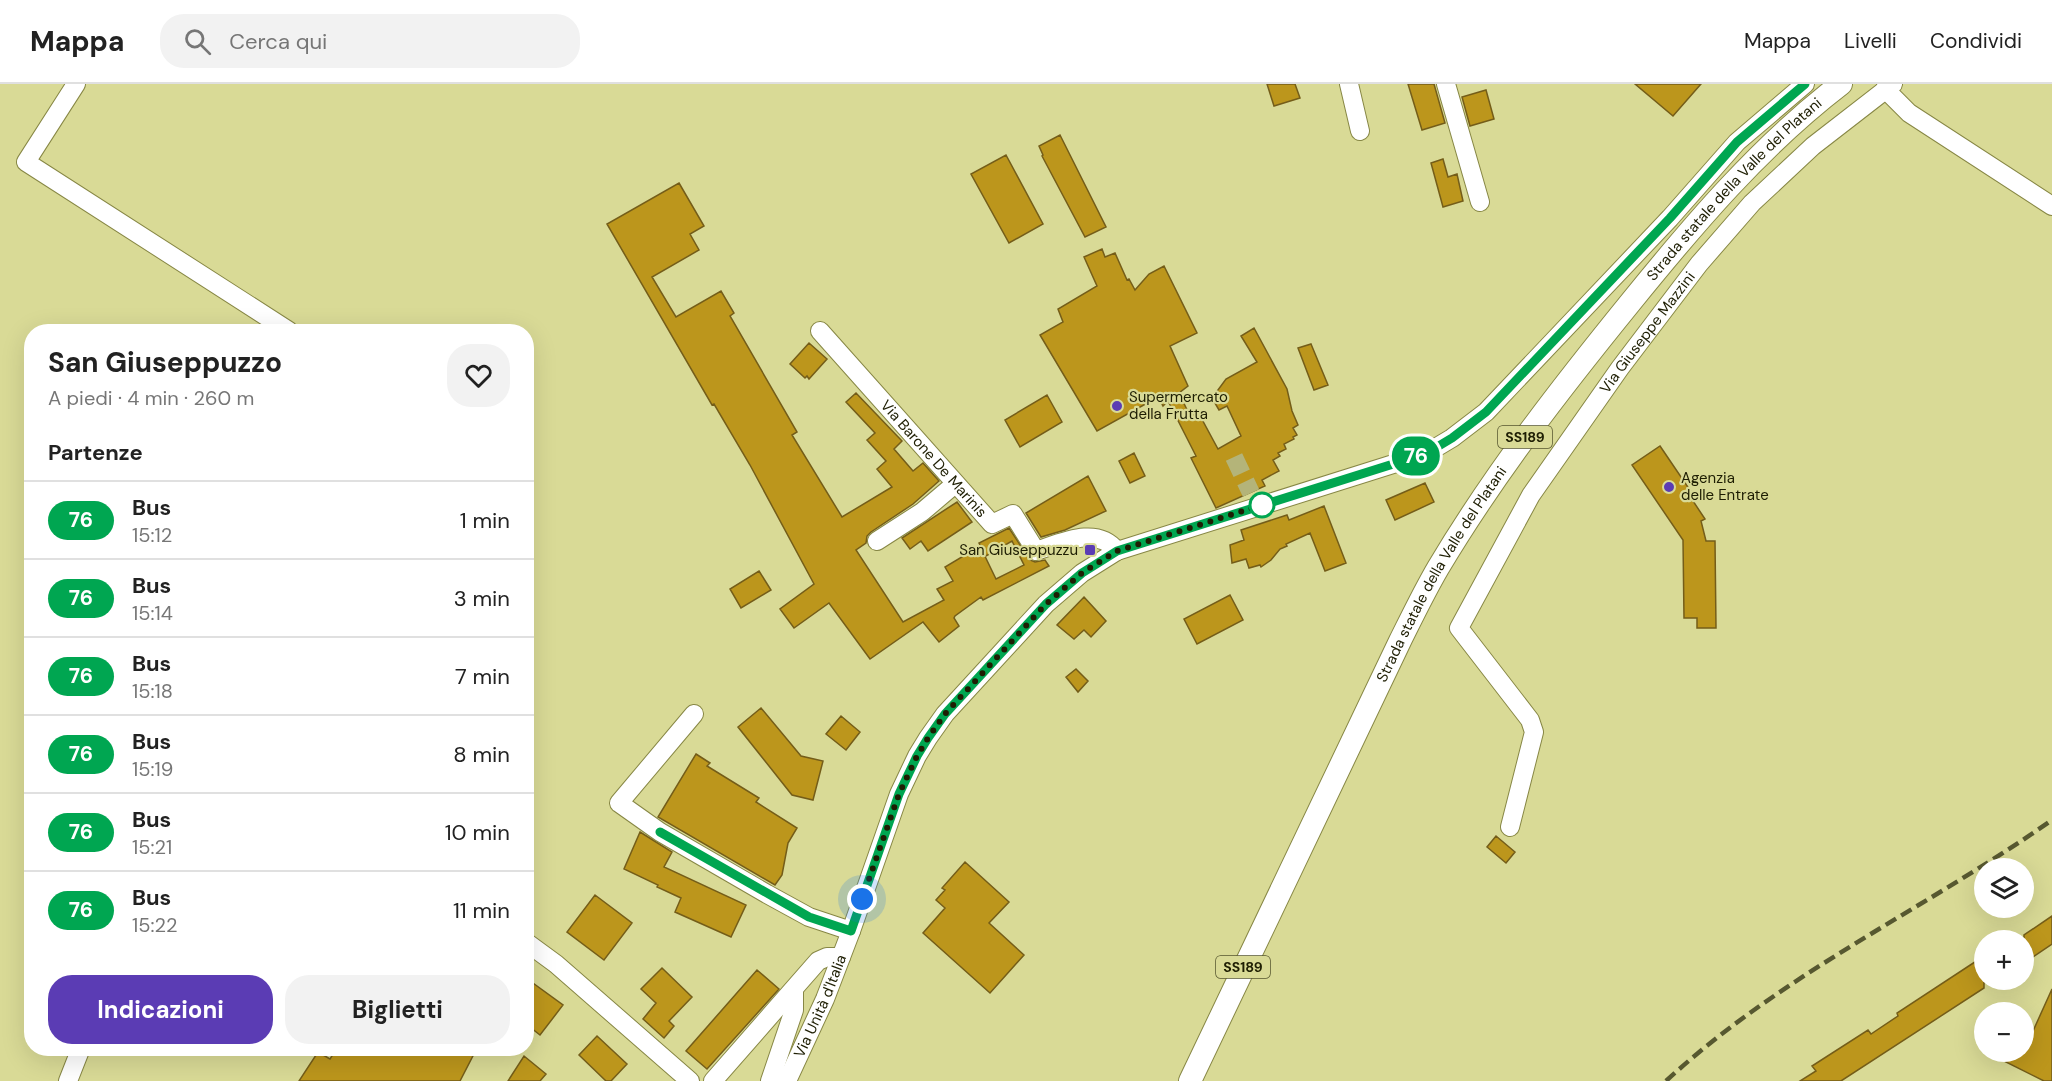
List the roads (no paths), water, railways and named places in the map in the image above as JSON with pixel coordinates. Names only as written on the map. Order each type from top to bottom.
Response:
[{"type":"main road","name":"Strada statale della Valle del Platani","points":[[1190,1081],[1400,641],[1437,569],[1503,466],[1573,374],[1688,232],[1756,158],[1841,84]]},
{"type":"street","points":[[76,84],[26,162],[278,324]]},
{"type":"street","points":[[1349,84],[1360,131]]},
{"type":"street","points":[[1446,84],[1480,202]]},
{"type":"street","name":"Via Unità d'Italia","points":[[787,1081],[825,999],[899,794],[917,756],[945,714],[1046,604],[1082,573],[1117,551],[1255,499],[1422,454],[1470,426],[1505,393],[1639,252],[1737,142],[1805,84]]},
{"type":"street","points":[[1889,87],[1909,113],[2052,206]]},
{"type":"street","name":"Via Giuseppe Mazzini","points":[[1510,827],[1534,732],[1530,720],[1459,628],[1531,495],[1620,368],[1699,264],[1752,203],[1813,146],[1889,87]]},
{"type":"street","name":"Via Barone De Marinis","points":[[820,331],[992,524],[1013,514],[1036,551],[1085,536],[1110,543],[1117,551]]},
{"type":"street","points":[[877,541],[922,512],[956,484]]},
{"type":"street","points":[[694,714],[620,803],[660,832],[809,917],[851,931]]},
{"type":"street","points":[[534,948],[563,970],[690,1081]]},
{"type":"street","points":[[713,1081],[818,961],[827,957],[840,957]]},
{"type":"street","points":[[770,1081],[794,1010],[794,990]]},
{"type":"street","points":[[68,1081],[78,1056]]},
{"type":"tunnel","points":[[1234,457],[1251,493]]},
{"type":"railway","points":[[1666,1081],[1757,1008],[2052,820]]},
{"type":"place","name":"Supermercato della Frutta","points":[[1117,406]]},
{"type":"place","name":"Agenzia delle Entrate","points":[[1669,487]]},
{"type":"place","name":"San Giuseppuzzu","points":[[1090,550]]}]
